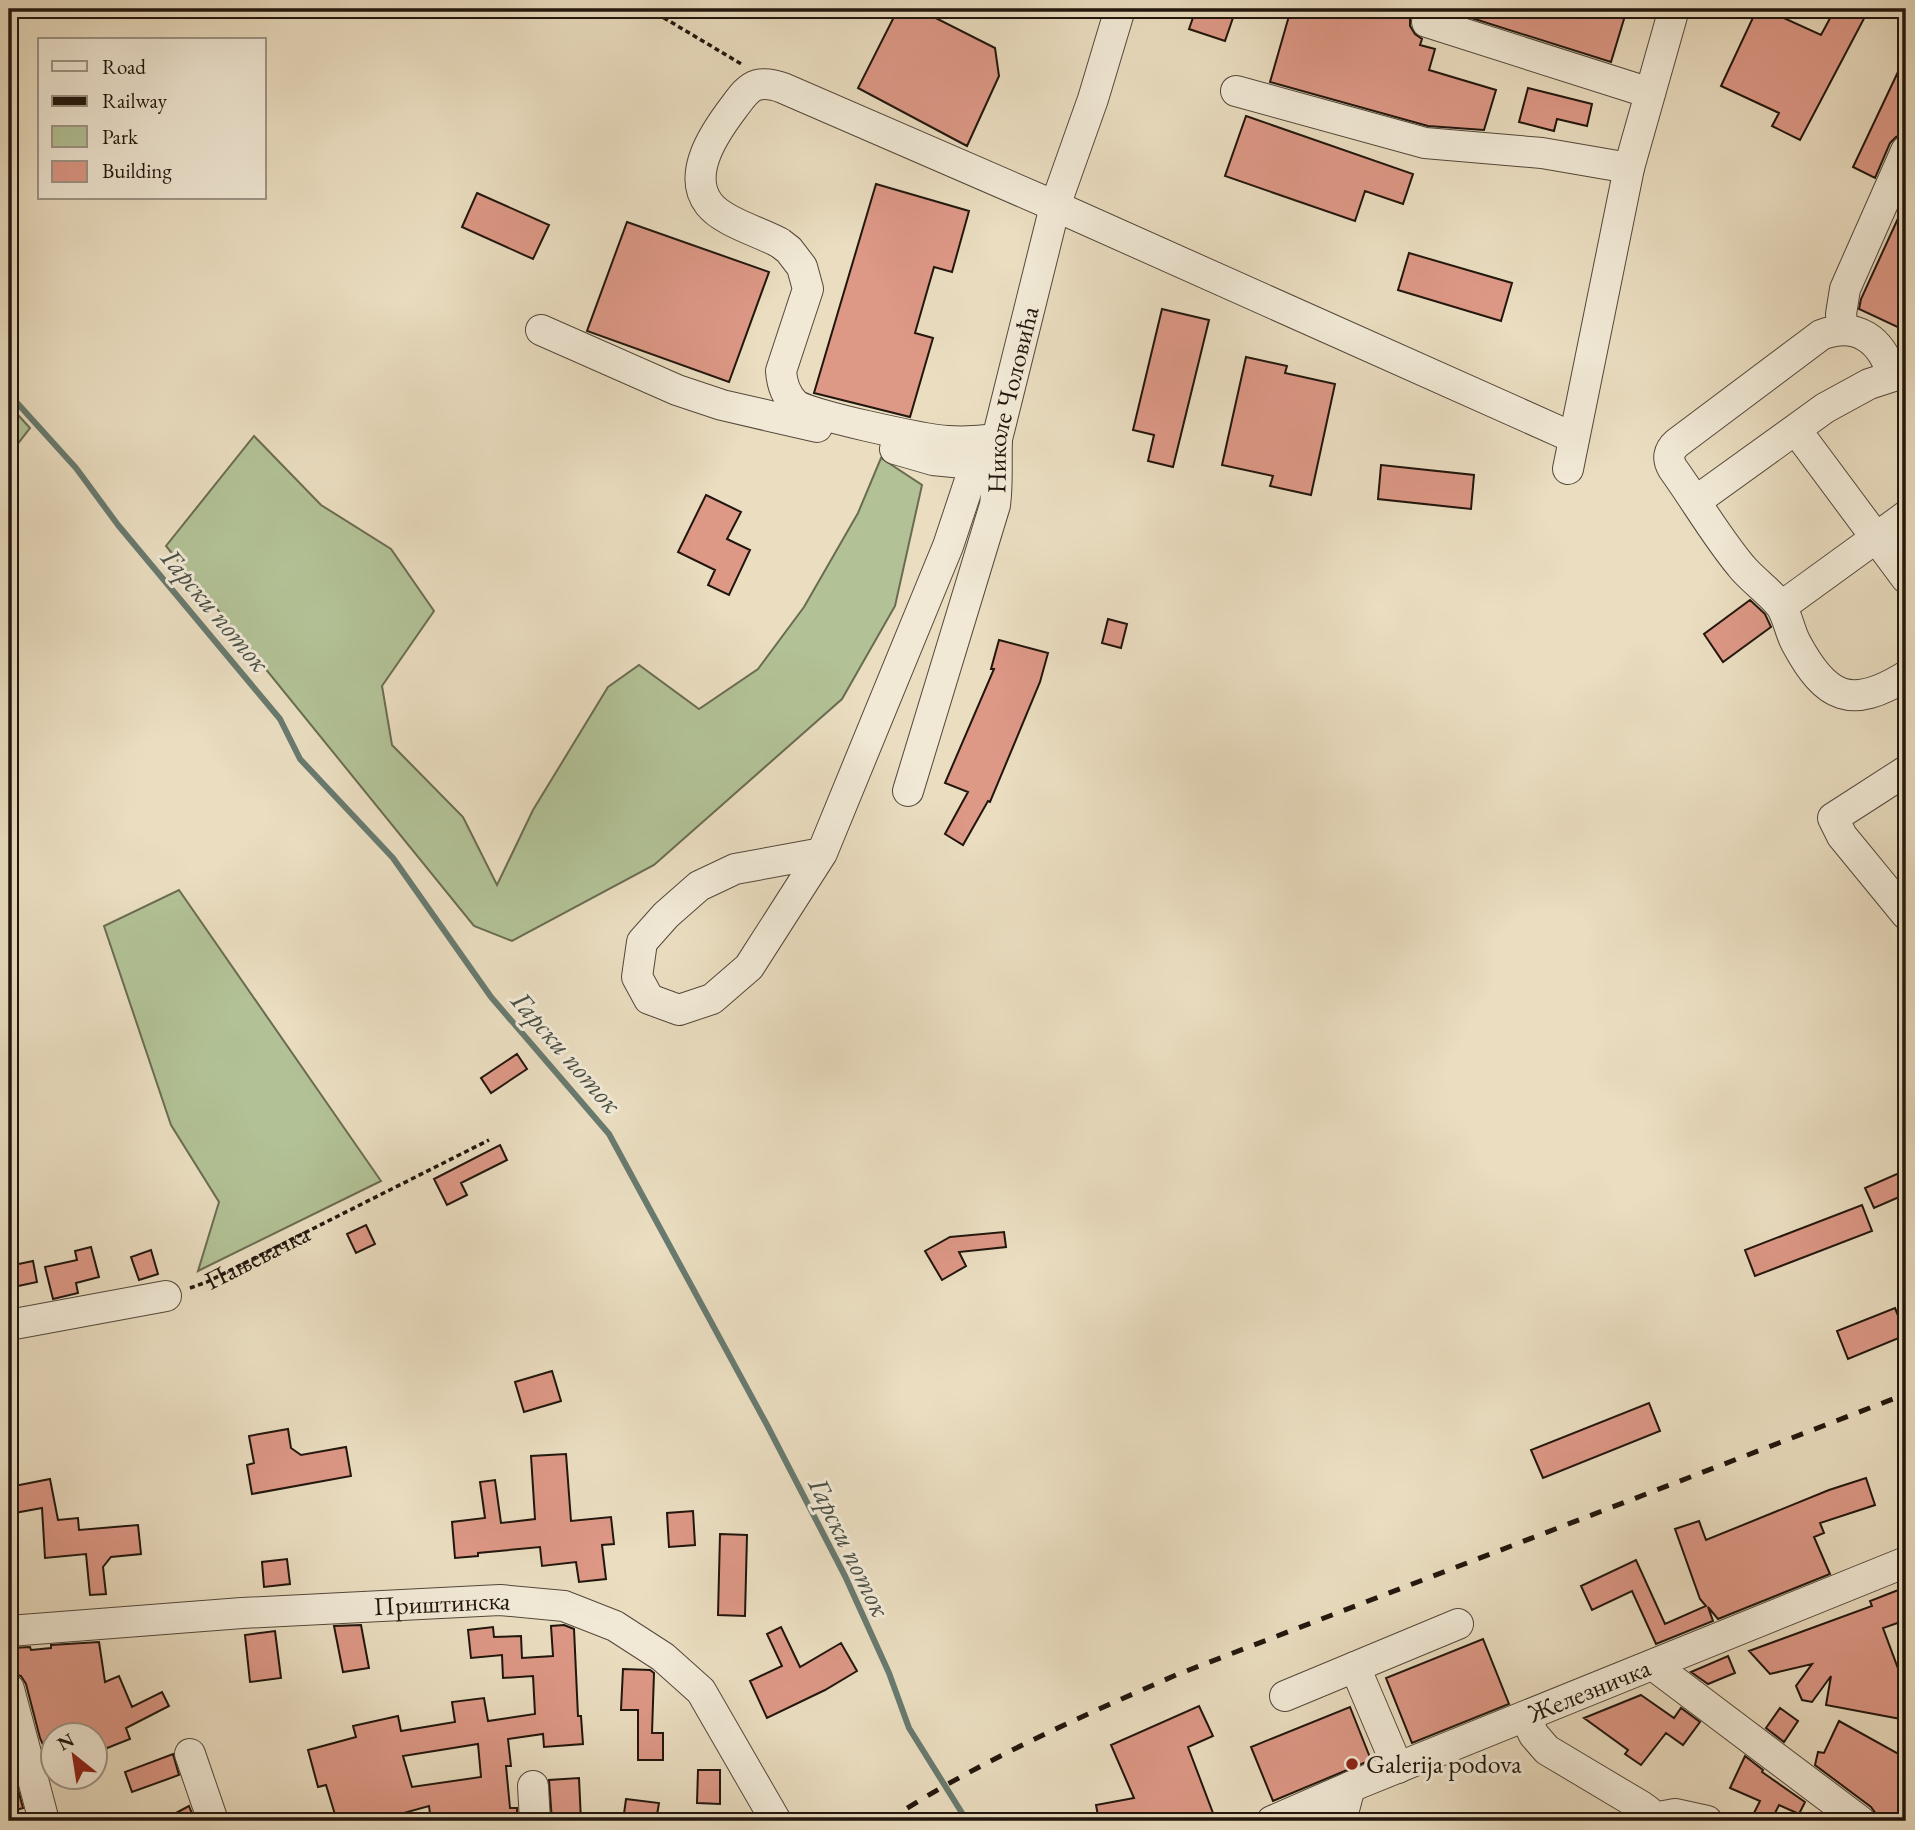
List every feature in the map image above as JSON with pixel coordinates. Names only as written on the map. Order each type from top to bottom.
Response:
[{"type":"street","name":"Николе Чоловића","points":[[908,791],[995,505],[998,482],[989,457],[1055,206],[1093,99],[1120,9]]},
{"type":"street","points":[[1568,469],[1629,167],[1674,9]]},
{"type":"street","points":[[1427,22],[1650,93]]},
{"type":"street","points":[[989,457],[965,442],[928,438],[803,410],[787,395],[782,379],[783,362],[808,289],[802,267],[780,243],[714,210],[703,193],[701,183],[705,155],[720,124],[754,86],[783,88],[1055,206],[1574,438]]},
{"type":"street","points":[[1236,91],[1425,143],[1528,152],[1629,167]]},
{"type":"street","points":[[1843,330],[1841,314],[1845,289],[1906,151]]},
{"type":"street","points":[[541,330],[677,390],[722,405],[933,460],[989,457]]},
{"type":"street","points":[[1696,501],[1846,395],[1899,373],[1870,339],[1853,331],[1843,330],[1821,335],[1672,447],[1669,457],[1670,464],[1731,554],[1745,572],[1782,607],[1796,642],[1823,682],[1832,689],[1853,696],[1865,696],[1877,693],[1906,676]]},
{"type":"street","points":[[1796,430],[1906,578]]},
{"type":"street","points":[[822,853],[735,869],[699,886],[666,915],[642,942],[637,977],[649,999],[679,1010],[712,999],[749,967],[822,853],[948,545],[989,457]]},
{"type":"street","points":[[1782,607],[1906,516]]},
{"type":"street","points":[[1906,771],[1833,818],[1842,836],[1906,915]]},
{"type":"street","points":[[9,1325],[166,1296]]},
{"type":"street","name":"Железничка","points":[[1272,1821],[1349,1787],[1906,1562]]},
{"type":"street","name":"Приштинска","points":[[9,1631],[242,1613],[500,1600],[564,1606],[615,1626],[663,1657],[701,1691],[776,1821]]},
{"type":"street","points":[[1285,1696],[1458,1624]]},
{"type":"street","points":[[1653,1665],[1860,1821]]},
{"type":"street","points":[[1355,1667],[1398,1768]]},
{"type":"street","points":[[9,1689],[44,1821]]},
{"type":"street","points":[[1525,1717],[1534,1735],[1547,1750],[1641,1806],[1653,1819],[1675,1814],[1707,1821]]},
{"type":"street","points":[[190,1754],[213,1821]]},
{"type":"street","points":[[533,1786],[535,1821]]},
{"type":"street","points":[[1341,1821],[1349,1787]]},
{"type":"path","points":[[649,9],[756,73],[764,85]]},
{"type":"path","name":"Пањевачка","points":[[166,1296],[207,1282],[489,1140]]},
{"type":"green space","points":[[9,405],[30,428],[9,455]]},
{"type":"green space","points":[[254,436],[321,505],[391,549],[434,611],[382,686],[392,745],[463,817],[497,885],[533,810],[608,687],[639,665],[699,709],[758,669],[804,607],[858,513],[881,458],[922,485],[895,606],[842,699],[654,865],[512,941],[474,926],[166,546]]},
{"type":"green space","points":[[179,890],[381,1181],[198,1271],[219,1202],[171,1125],[104,926]]},
{"type":"building","points":[[898,9],[918,9],[995,48],[999,76],[967,146],[858,88]]},
{"type":"building","points":[[1196,9],[1236,9],[1225,41],[1189,29]]},
{"type":"building","points":[[1291,9],[1416,9],[1410,17],[1410,26],[1422,39],[1420,45],[1435,49],[1429,70],[1496,90],[1484,130],[1428,126],[1270,82]]},
{"type":"building","points":[[1443,9],[1627,9],[1611,62]]},
{"type":"building","points":[[1757,9],[1764,9],[1821,35],[1835,9],[1869,9],[1800,140],[1772,126],[1779,113],[1721,86]]},
{"type":"building","points":[[1906,55],[1906,134],[1896,137],[1890,143],[1875,178],[1853,167]]},
{"type":"building","points":[[1528,88],[1592,104],[1587,126],[1557,119],[1554,131],[1519,122]]},
{"type":"building","points":[[1246,116],[1413,174],[1403,204],[1365,191],[1355,221],[1225,176]]},
{"type":"building","points":[[876,184],[969,211],[952,272],[934,267],[915,333],[933,338],[910,417],[814,393]]},
{"type":"building","points":[[477,193],[549,225],[533,259],[462,227]]},
{"type":"building","points":[[1906,201],[1906,331],[1859,309],[1861,299]]},
{"type":"building","points":[[627,222],[769,272],[729,382],[587,331]]},
{"type":"building","points":[[1409,253],[1512,283],[1501,321],[1398,290]]},
{"type":"building","points":[[1162,309],[1209,320],[1173,467],[1148,461],[1154,435],[1133,430]]},
{"type":"building","points":[[1246,357],[1287,366],[1285,373],[1335,384],[1311,495],[1270,486],[1273,476],[1222,465]]},
{"type":"building","points":[[1381,465],[1474,475],[1471,509],[1378,499]]},
{"type":"building","points":[[706,495],[741,512],[727,539],[750,550],[729,595],[708,585],[715,570],[678,552]]},
{"type":"building","points":[[1750,600],[1765,614],[1771,627],[1723,662],[1704,634]]},
{"type":"building","points":[[1108,619],[1127,624],[1121,648],[1102,643]]},
{"type":"building","points":[[999,640],[1048,653],[1040,682],[990,802],[988,801],[963,845],[945,834],[968,792],[945,783],[994,669],[991,669]]},
{"type":"building","points":[[517,1054],[527,1069],[491,1093],[481,1078]]},
{"type":"building","points":[[500,1145],[507,1160],[461,1183],[467,1195],[447,1205],[434,1179]]},
{"type":"building","points":[[1906,1170],[1906,1194],[1874,1208],[1865,1188]]},
{"type":"building","points":[[1862,1205],[1872,1231],[1755,1276],[1745,1250]]},
{"type":"building","points":[[366,1225],[375,1244],[356,1253],[347,1234]]},
{"type":"building","points":[[1004,1232],[1006,1247],[959,1252],[966,1266],[942,1280],[925,1251],[950,1237]]},
{"type":"building","points":[[91,1247],[99,1277],[76,1283],[78,1293],[53,1299],[45,1267],[77,1260],[75,1251]]},
{"type":"building","points":[[151,1250],[158,1274],[139,1280],[131,1257]]},
{"type":"building","points":[[33,1261],[37,1282],[9,1288],[9,1266]]},
{"type":"building","points":[[1895,1308],[1906,1335],[1848,1359],[1837,1331]]},
{"type":"building","points":[[552,1371],[561,1401],[524,1412],[515,1382]]},
{"type":"building","points":[[1649,1403],[1660,1431],[1543,1478],[1531,1450]]},
{"type":"building","points":[[288,1429],[291,1448],[301,1455],[346,1447],[351,1476],[252,1494],[247,1465],[254,1463],[249,1436]]},
{"type":"building","points":[[566,1454],[571,1521],[611,1517],[614,1544],[602,1545],[606,1579],[579,1582],[576,1562],[542,1566],[540,1547],[455,1558],[452,1522],[485,1518],[480,1482],[495,1480],[501,1523],[535,1519],[531,1456]]},
{"type":"building","points":[[1866,1478],[1875,1505],[1820,1523],[1824,1533],[1814,1537],[1830,1574],[1718,1619],[1708,1607],[1713,1621],[1656,1644],[1632,1591],[1592,1610],[1581,1586],[1636,1560],[1665,1624],[1706,1606],[1700,1599],[1675,1529],[1699,1521],[1706,1540],[1829,1490]]},
{"type":"building","points":[[50,1479],[58,1520],[78,1518],[79,1530],[138,1525],[141,1554],[111,1557],[103,1567],[106,1594],[90,1595],[86,1554],[45,1558],[42,1508],[9,1514],[9,1487]]},
{"type":"building","points":[[693,1511],[695,1545],[669,1547],[667,1513]]},
{"type":"building","points":[[720,1534],[747,1535],[745,1616],[718,1615]]},
{"type":"building","points":[[287,1559],[290,1584],[264,1587],[262,1562]]},
{"type":"building","points":[[1906,1587],[1906,1620],[1883,1628],[1906,1690],[1906,1720],[1826,1705],[1831,1676],[1812,1702],[1802,1700],[1796,1686],[1812,1664],[1770,1674],[1749,1651],[1872,1606],[1870,1601]]},
{"type":"building","points":[[361,1625],[369,1668],[343,1672],[334,1626]]},
{"type":"building","points":[[564,1625],[574,1629],[578,1716],[581,1716],[583,1744],[544,1747],[543,1734],[508,1739],[511,1766],[506,1766],[510,1808],[517,1808],[517,1821],[431,1821],[429,1806],[375,1821],[337,1821],[326,1785],[318,1787],[308,1750],[356,1737],[353,1726],[398,1716],[401,1731],[455,1722],[452,1702],[484,1698],[488,1721],[535,1714],[533,1676],[503,1678],[502,1655],[471,1658],[468,1630],[493,1627],[494,1637],[521,1636],[522,1658],[553,1656],[551,1626]],"holes":[[[478,1744],[481,1777],[412,1787],[403,1756]]]},
{"type":"building","points":[[781,1627],[800,1667],[841,1643],[857,1671],[767,1718],[750,1681],[782,1666],[767,1634]]},
{"type":"building","points":[[275,1631],[281,1678],[250,1682],[245,1635]]},
{"type":"building","points":[[1483,1639],[1509,1704],[1412,1743],[1386,1678]]},
{"type":"building","points":[[99,1642],[105,1682],[119,1676],[132,1707],[162,1692],[169,1706],[126,1728],[130,1739],[108,1748],[108,1722],[38,1722],[38,1730],[26,1684],[21,1676],[9,1672],[9,1668],[15,1667],[12,1648],[30,1647],[31,1650],[51,1648],[51,1645]]},
{"type":"building","points":[[1728,1656],[1735,1673],[1708,1684],[1691,1672]]},
{"type":"building","points":[[623,1669],[650,1670],[654,1673],[652,1733],[663,1733],[663,1760],[638,1760],[638,1710],[621,1710]]},
{"type":"building","points":[[1641,1695],[1674,1718],[1681,1708],[1700,1722],[1683,1745],[1666,1733],[1641,1765],[1625,1754],[1628,1750],[1584,1718]]},
{"type":"building","points":[[1199,1706],[1213,1736],[1188,1747],[1216,1821],[1099,1821],[1096,1805],[1134,1798],[1111,1745]]},
{"type":"building","points":[[1350,1707],[1371,1760],[1273,1801],[1251,1747]]},
{"type":"building","points":[[1780,1708],[1798,1721],[1784,1742],[1766,1728]]},
{"type":"building","points":[[1839,1721],[1906,1758],[1906,1821],[1877,1820],[1871,1807],[1815,1765],[1818,1752],[1824,1753]]},
{"type":"building","points":[[173,1754],[179,1775],[132,1792],[125,1772]]},
{"type":"building","points":[[9,1756],[23,1808],[9,1812]]},
{"type":"building","points":[[1745,1756],[1763,1770],[1762,1772],[1805,1802],[1799,1814],[1779,1805],[1771,1821],[1750,1821],[1760,1801],[1730,1788]]},
{"type":"building","points":[[698,1770],[720,1770],[720,1804],[697,1803]]},
{"type":"building","points":[[579,1778],[581,1821],[552,1821],[549,1780]]},
{"type":"building","points":[[626,1799],[659,1803],[656,1821],[623,1821]]},
{"type":"building","points":[[189,1806],[195,1821],[161,1821]]},
{"type":"waterway","name":"Гарски поток","points":[[9,394],[76,468],[118,525],[280,719],[300,759],[393,858],[491,997],[609,1134],[767,1425],[845,1576],[889,1673],[909,1728],[967,1821]]},
{"type":"railway","points":[[887,1821],[992,1760],[1176,1675],[1906,1394]]},
{"type":"place","name":"Galerija podova","points":[[1352,1764]]}]
